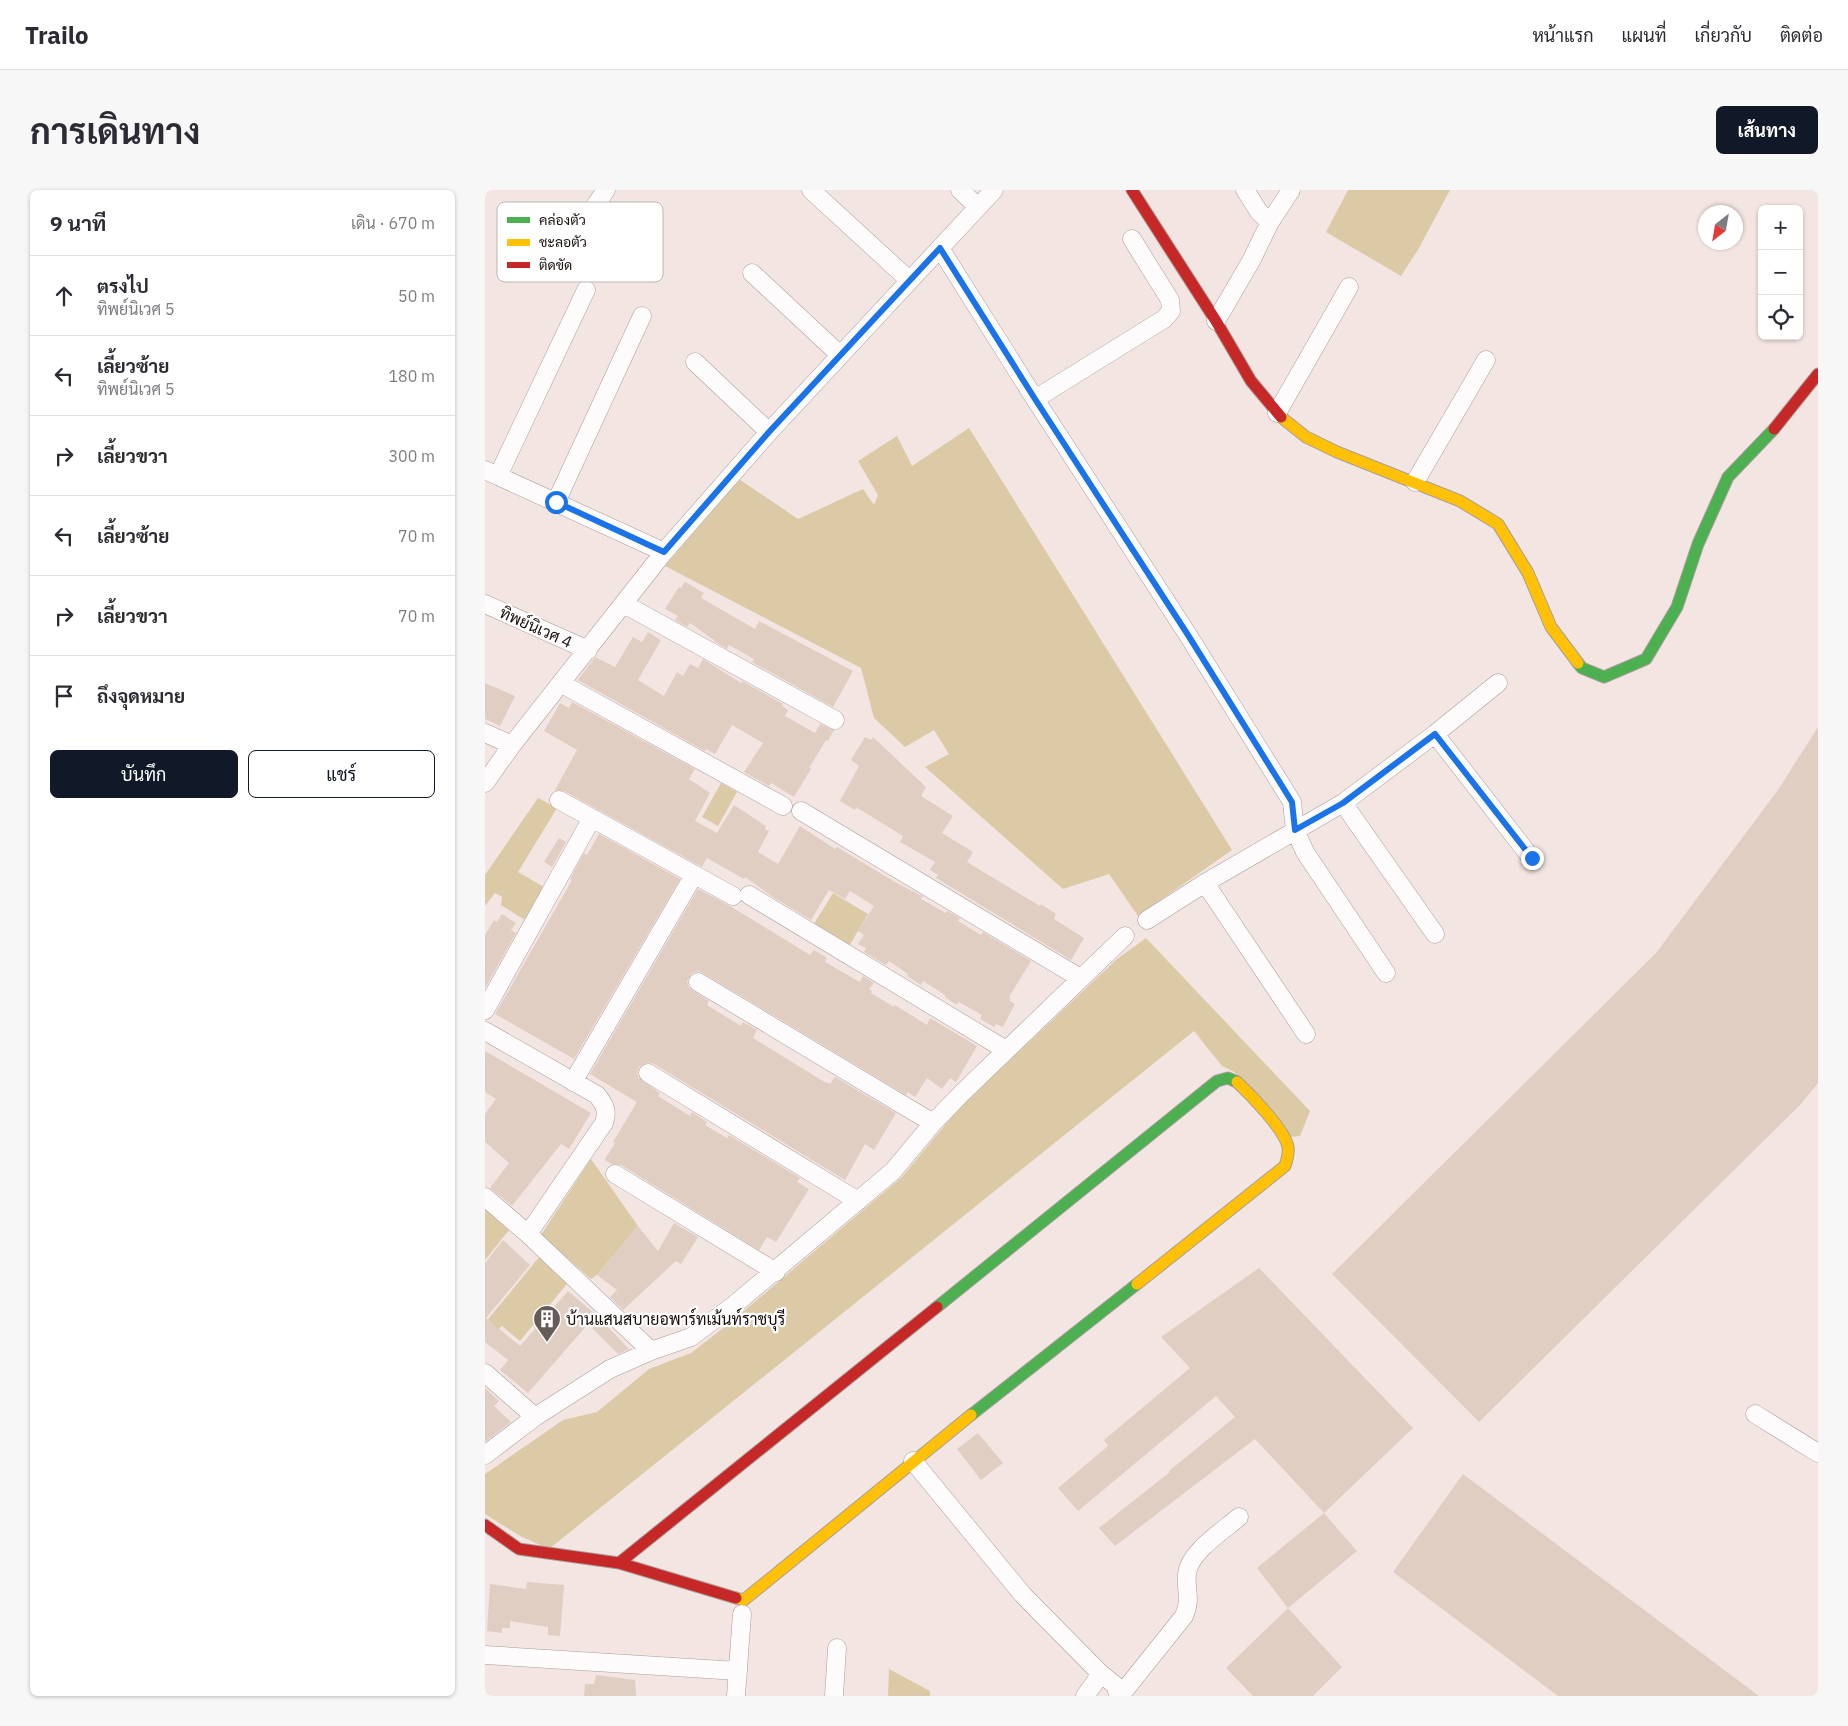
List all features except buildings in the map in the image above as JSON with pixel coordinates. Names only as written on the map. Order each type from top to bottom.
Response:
[{"type":"street","points":[[597,202],[606,190]]},
{"type":"street","points":[[811,190],[909,280]]},
{"type":"street","points":[[960,190],[978,207]]},
{"type":"street","points":[[485,783],[512,745],[664,552],[769,432],[994,190]]},
{"type":"street","points":[[1132,190],[1216,321],[1251,381],[1277,413],[1305,437],[1460,502],[1498,524],[1528,573],[1551,628],[1582,668],[1604,676],[1646,659],[1677,607],[1697,544],[1728,477],[1775,428],[1818,374]]},
{"type":"street","points":[[1245,190],[1259,212],[1270,222]]},
{"type":"street","points":[[1216,321],[1251,261],[1270,222],[1291,190]]},
{"type":"street","points":[[1035,399],[1165,318],[1171,311],[1170,300],[1132,239]]},
{"type":"street","points":[[940,248],[1188,635],[1292,802],[1295,830],[1305,852],[1387,973]]},
{"type":"street","points":[[752,274],[840,355]]},
{"type":"street","points":[[1277,413],[1349,287]]},
{"type":"street","points":[[586,290],[491,473],[664,552]]},
{"type":"street","points":[[556,502],[642,316]]},
{"type":"street","points":[[1415,482],[1486,360]]},
{"type":"street","points":[[695,362],[769,432]]},
{"type":"street","name":"ทิพย์นิเวศ 4","points":[[485,604],[587,650]]},
{"type":"street","points":[[624,604],[835,720]]},
{"type":"street","points":[[1147,920],[1205,883],[1343,803],[1435,734],[1498,683]]},
{"type":"street","points":[[561,684],[783,806]]},
{"type":"street","points":[[485,733],[512,745]]},
{"type":"street","points":[[1435,734],[1532,858]]},
{"type":"street","points":[[559,800],[694,874],[741,895],[1006,1050]]},
{"type":"street","points":[[1343,803],[1435,934]]},
{"type":"street","points":[[801,811],[1080,978]]},
{"type":"street","points":[[485,1010],[592,818]]},
{"type":"street","points":[[573,1082],[694,874]]},
{"type":"street","points":[[1205,883],[1306,1034]]},
{"type":"street","points":[[485,1455],[535,1417],[609,1369],[651,1350],[691,1337],[735,1305],[893,1171],[933,1123],[1125,936]]},
{"type":"street","points":[[698,982],[933,1123]]},
{"type":"street","points":[[485,1031],[597,1095],[605,1105],[607,1114],[604,1123],[590,1145],[528,1234]]},
{"type":"street","points":[[648,1073],[858,1201]]},
{"type":"street","points":[[485,1524],[519,1549],[619,1563],[744,1600],[913,1461],[1285,1166],[1289,1153],[1287,1141],[1247,1091],[1233,1079],[1224,1078],[1217,1081],[619,1563]]},
{"type":"street","points":[[615,1174],[775,1272]]},
{"type":"street","points":[[485,1197],[528,1234],[651,1350]]},
{"type":"street","points":[[485,1373],[535,1417]]},
{"type":"street","points":[[1755,1414],[1818,1453]]},
{"type":"street","points":[[913,1461],[1023,1595],[1101,1674],[1115,1685],[1120,1696],[1184,1616],[1188,1605],[1187,1567],[1192,1557],[1239,1517]]},
{"type":"street","points":[[736,1696],[742,1614]]},
{"type":"street","points":[[834,1696],[837,1648]]},
{"type":"street","points":[[485,1655],[738,1671]]},
{"type":"street","points":[[1085,1696],[1101,1674]]},
{"type":"shaded area","points":[[1348,190],[1450,190],[1419,248],[1401,276],[1326,232]]},
{"type":"shaded area","points":[[969,428],[1232,850],[1138,916],[1109,874],[1063,889],[925,767],[949,754],[934,730],[905,747],[874,718],[861,668],[665,566],[739,479],[798,519],[863,489],[874,505],[878,495],[858,461],[897,436],[912,466]]},
{"type":"shaded area","points":[[721,783],[737,792],[718,826],[702,817]]},
{"type":"shaded area","points":[[538,798],[557,808],[518,872],[544,887],[525,920],[501,905],[502,897],[495,893],[485,906],[485,875]]},
{"type":"shaded area","points":[[833,893],[868,914],[848,948],[812,927]]},
{"type":"shaded area","points":[[1146,938],[1310,1111],[1300,1136],[1290,1137],[1234,1072],[1222,1066],[1194,1031],[549,1549],[520,1536],[485,1514],[485,1474],[563,1420],[597,1412],[649,1369],[691,1353],[731,1322],[902,1177],[959,1108],[1117,959]]},
{"type":"shaded area","points":[[591,1159],[638,1226],[597,1275],[591,1279],[541,1235]]},
{"type":"shaded area","points":[[485,1209],[509,1230],[485,1260]]},
{"type":"shaded area","points":[[540,1256],[570,1280],[520,1341],[502,1326],[485,1343],[485,1323]]},
{"type":"shaded area","points":[[889,1669],[930,1691],[930,1696],[888,1696]]},
{"type":"traffic: fast","points":[[1578,663],[1582,668],[1604,677],[1646,659],[1677,607],[1698,544],[1728,477],[1774,429]]},
{"type":"traffic: fast","points":[[937,1307],[1217,1081],[1228,1078],[1237,1082]]},
{"type":"traffic: fast","points":[[971,1415],[1137,1284]]},
{"type":"traffic: slow","points":[[1281,417],[1306,437],[1337,452],[1460,501],[1498,524],[1528,573],[1551,627],[1578,663]]},
{"type":"traffic: slow","points":[[1137,1284],[1285,1166],[1288,1147],[1281,1131],[1237,1082]]},
{"type":"traffic: slow","points":[[736,1598],[744,1600],[971,1415]]},
{"type":"traffic: jam","points":[[1132,190],[1216,321],[1251,381],[1281,417]]},
{"type":"traffic: jam","points":[[1774,429],[1818,374]]},
{"type":"traffic: jam","points":[[619,1563],[937,1307]]},
{"type":"traffic: jam","points":[[485,1525],[519,1549],[619,1563],[736,1598]]},
{"type":"place","name":"บ้านแสนสบายอพาร์ทเม้นท์ราชบุรี","points":[[547,1343]]},
{"type":"route","points":[[556,502],[664,552],[769,432],[940,248],[1188,635],[1292,802],[1295,830],[1343,803],[1435,734],[1532,858]]}]
